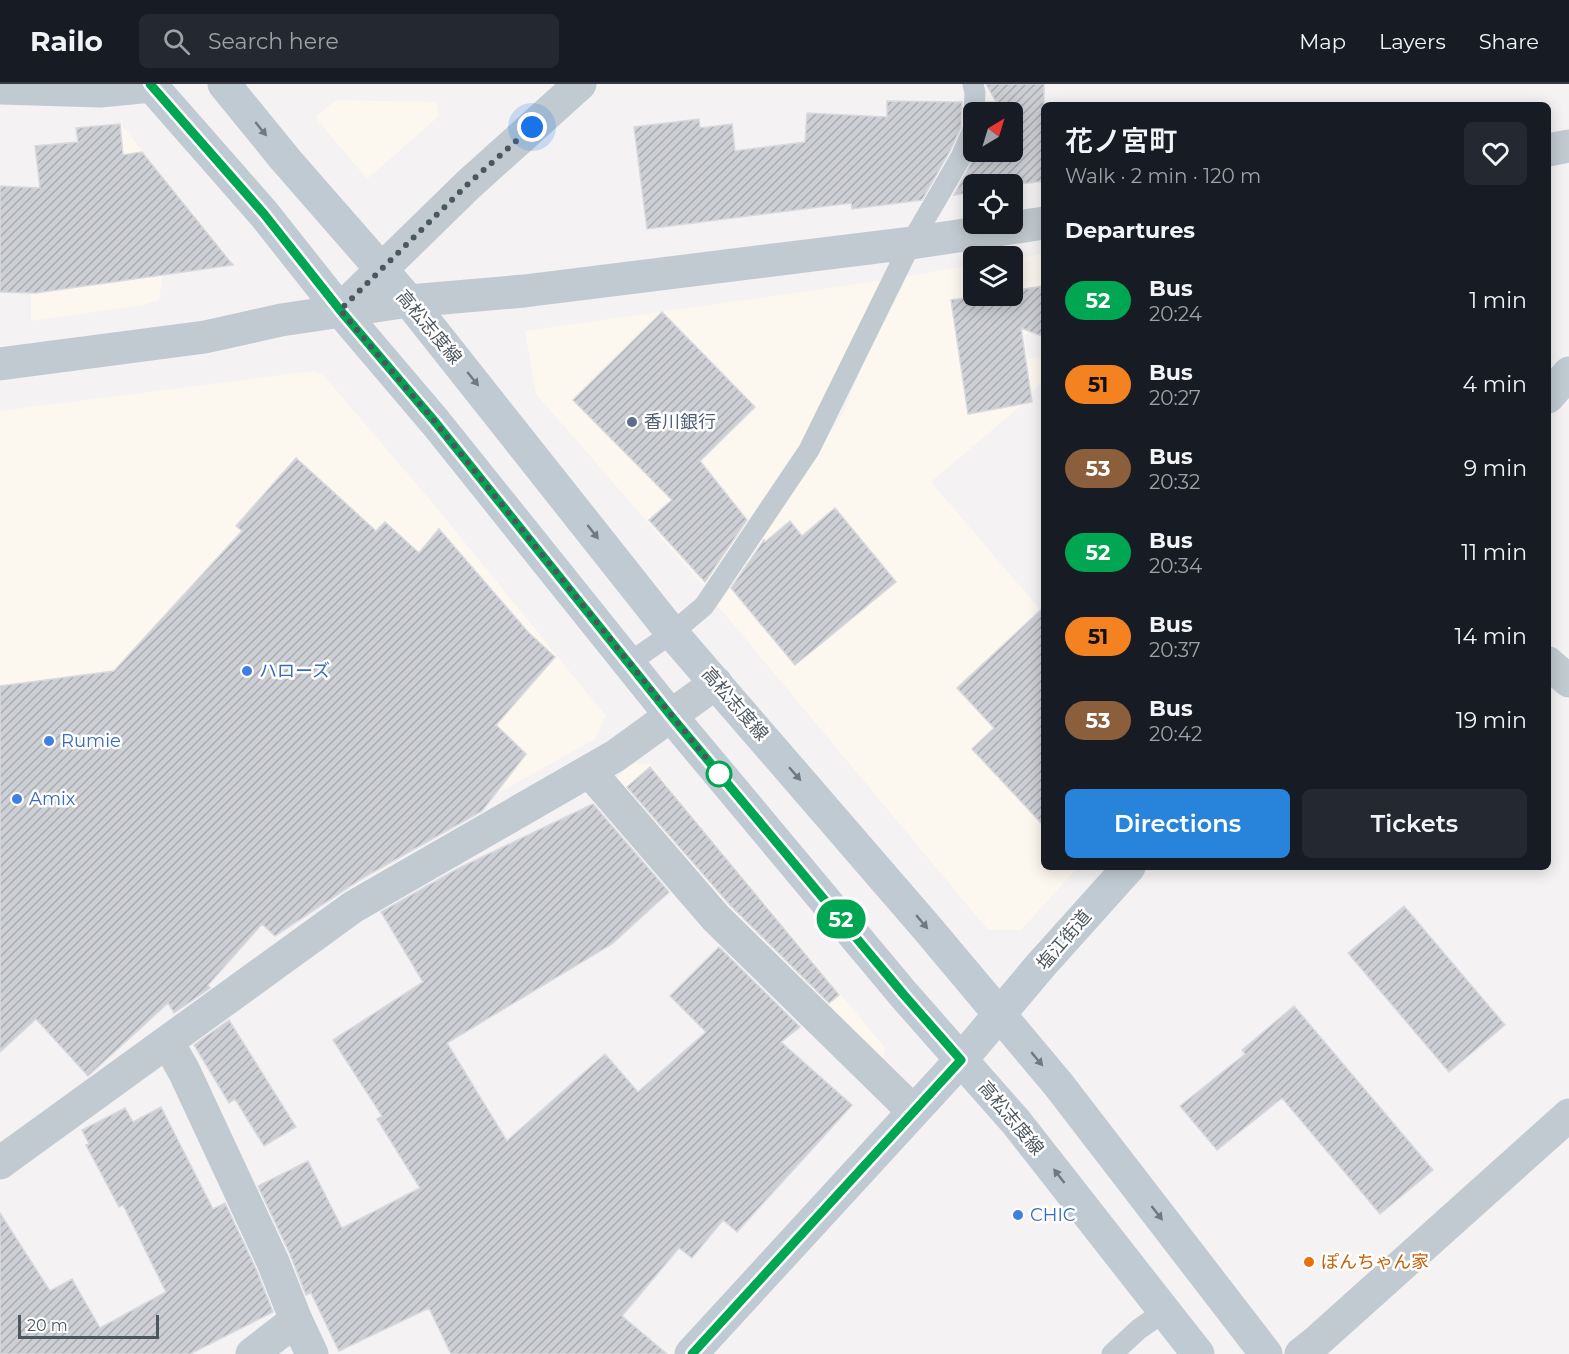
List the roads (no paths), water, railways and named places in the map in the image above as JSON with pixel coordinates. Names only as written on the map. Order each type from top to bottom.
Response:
[{"type":"main road","name":"高松志度線","points":[[224,84],[380,271],[409,301],[672,633],[1058,1084],[1266,1354]]},
{"type":"main road","name":"高松志度線","points":[[151,85],[264,214],[340,310],[430,414],[671,716],[904,995],[1046,1159],[1198,1354]]},
{"type":"main road","points":[[1551,393],[1569,372]]},
{"type":"main road","name":"塩江街道","points":[[692,1354],[961,1060],[1126,870]]},
{"type":"street","points":[[340,310],[468,184],[580,84]]},
{"type":"street","points":[[0,88],[100,91],[151,85]]},
{"type":"street","points":[[1551,149],[1569,146]]},
{"type":"street","points":[[0,364],[205,337],[340,310],[409,301],[524,291],[911,243],[1041,223]]},
{"type":"street","points":[[1551,666],[1569,681]]},
{"type":"street","points":[[0,1163],[353,907],[590,772],[622,752],[716,683]]},
{"type":"street","points":[[590,772],[716,918],[914,1111]]},
{"type":"street","points":[[168,1043],[184,1071],[273,1262],[312,1354]]},
{"type":"street","points":[[1301,1354],[1569,1114]]},
{"type":"street","points":[[252,1354],[296,1320]]},
{"type":"lane","points":[[973,84],[975,102]]},
{"type":"lane","points":[[629,663],[672,633],[704,606],[809,450],[911,243],[963,152]]},
{"type":"lane","points":[[1112,1354],[1139,1329],[1164,1311]]},
{"type":"place","name":"香川銀行","points":[[632,422]]},
{"type":"place","name":"ハローズ","points":[[247,671]]},
{"type":"place","name":"Rumie","points":[[49,741]]},
{"type":"place","name":"Amix","points":[[17,799]]},
{"type":"place","name":"CHIC","points":[[1018,1215]]},
{"type":"place","name":"ぽんちゃん家","points":[[1309,1262]]}]
